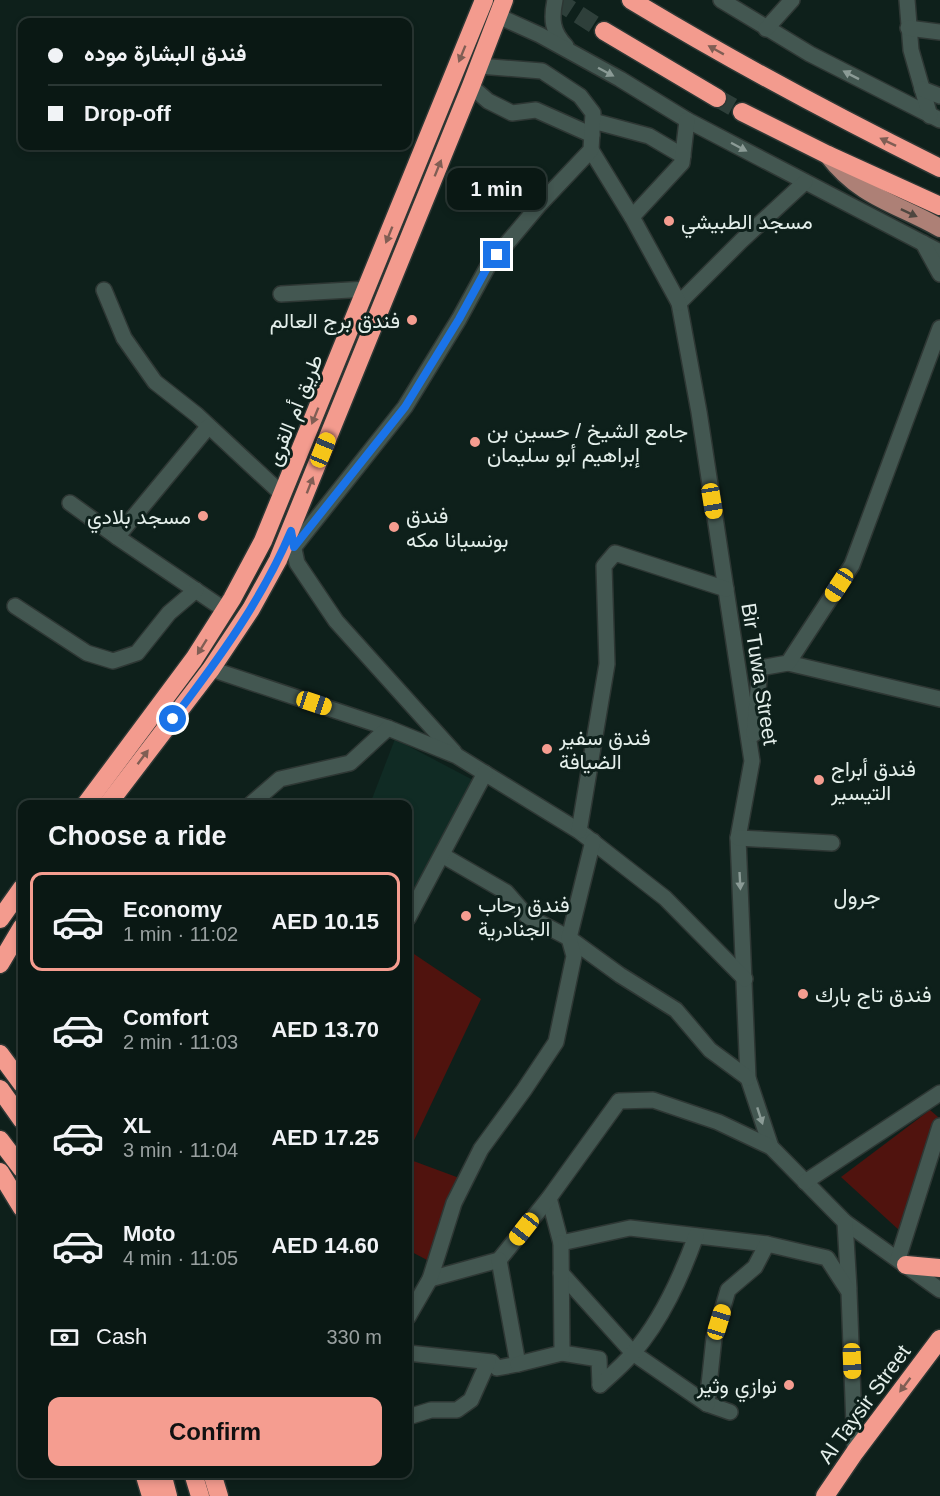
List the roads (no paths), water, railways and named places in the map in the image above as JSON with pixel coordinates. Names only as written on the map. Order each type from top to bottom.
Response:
[{"type":"highway","name":"طريق أم القرى","points":[[89,800],[194,659],[264,541],[484,0]]},
{"type":"highway","points":[[632,0],[716,50],[874,136],[940,168]]},
{"type":"highway","name":"طريق أم القرى","points":[[111,800],[211,669],[251,609],[292,539],[501,8]]},
{"type":"highway","points":[[604,31],[717,98]]},
{"type":"highway","points":[[742,112],[828,155],[940,206]]},
{"type":"highway","points":[[283,495],[292,539]]},
{"type":"highway","points":[[0,896],[18,883]]},
{"type":"highway","points":[[0,919],[18,894]]},
{"type":"highway","points":[[0,950],[18,925]]},
{"type":"highway","points":[[0,964],[18,934]]},
{"type":"highway","points":[[0,1054],[18,1079]]},
{"type":"highway","points":[[0,1089],[18,1114]]},
{"type":"highway","points":[[0,1140],[18,1164]]},
{"type":"highway","points":[[0,1172],[18,1201]]},
{"type":"highway","points":[[902,1262],[940,1268]]},
{"type":"highway","name":"Al Taysir Street","points":[[825,1496],[940,1339]]},
{"type":"highway","points":[[146,1478],[151,1496]]},
{"type":"highway","points":[[163,1478],[168,1496]]},
{"type":"highway","points":[[195,1478],[200,1496]]},
{"type":"highway","points":[[214,1478],[219,1496]]},
{"type":"main road","points":[[828,155],[841,172],[874,197],[940,228]]},
{"type":"street","points":[[721,0],[810,54],[935,118]]},
{"type":"street","points":[[766,29],[792,0]]},
{"type":"street","points":[[907,0],[911,50],[922,89],[935,118]]},
{"type":"street","points":[[501,8],[540,35],[687,120],[940,252]]},
{"type":"street","points":[[553,8],[555,33],[576,55]]},
{"type":"street","points":[[908,28],[940,32]]},
{"type":"street","points":[[457,756],[336,621],[297,563],[292,539],[405,407],[459,319],[488,266],[540,204],[591,150],[593,112],[580,96],[543,71],[479,66]]},
{"type":"street","points":[[471,86],[488,101],[512,113],[536,110],[593,128],[649,136],[683,156]]},
{"type":"street","points":[[922,89],[940,96]]},
{"type":"street","points":[[632,217],[682,163],[687,120]]},
{"type":"street","name":"Bir Tuwa Street","points":[[591,150],[632,217],[679,303],[699,412],[752,761],[738,838],[747,1077],[771,1148],[845,1222],[940,1290]]},
{"type":"street","points":[[679,303],[805,182]]},
{"type":"street","points":[[923,243],[940,274]]},
{"type":"street","points":[[281,294],[367,289]]},
{"type":"street","points":[[104,290],[124,338],[155,382],[197,415],[283,495]]},
{"type":"street","points":[[788,663],[852,565],[939,333]]},
{"type":"street","points":[[117,537],[208,427]]},
{"type":"street","points":[[70,503],[225,609]]},
{"type":"street","points":[[579,831],[607,663],[604,566],[615,553],[726,589]]},
{"type":"street","points":[[15,606],[87,653],[113,661],[137,653],[169,613],[196,590]]},
{"type":"street","points":[[752,761],[760,668],[788,663],[940,699]]},
{"type":"street","points":[[211,669],[388,728],[457,756],[579,831],[665,898],[745,979]]},
{"type":"street","points":[[256,800],[280,779],[350,763],[388,728]]},
{"type":"street","points":[[412,911],[485,773]]},
{"type":"street","points":[[738,838],[832,843]]},
{"type":"street","points":[[412,1310],[430,1279],[454,1203],[481,1149],[556,1042],[574,956],[569,938],[593,842]]},
{"type":"street","points":[[442,855],[506,892],[527,916],[569,938],[620,975],[676,1010],[710,1050],[747,1077]]},
{"type":"street","points":[[805,1182],[940,1093]]},
{"type":"street","points":[[430,1279],[499,1260],[549,1198],[619,1101],[653,1100],[718,1122],[771,1148]]},
{"type":"street","points":[[902,1262],[940,1126]]},
{"type":"street","points":[[549,1198],[561,1243],[562,1353]]},
{"type":"street","points":[[845,1222],[855,1452]]},
{"type":"street","points":[[561,1243],[630,1228],[767,1244],[827,1258],[849,1292]]},
{"type":"street","points":[[412,1353],[492,1362],[497,1368],[562,1353],[599,1359],[600,1385],[633,1353],[664,1307],[685,1266],[696,1236]]},
{"type":"street","points":[[707,1404],[714,1338],[728,1290],[755,1267],[767,1244]]},
{"type":"street","points":[[499,1260],[518,1364]]},
{"type":"street","points":[[561,1273],[633,1353],[707,1404],[730,1412]]},
{"type":"street","points":[[412,1417],[431,1410],[457,1410],[471,1400],[488,1362]]},
{"type":"tunnel","points":[[556,0],[604,31]]},
{"type":"tunnel","points":[[717,98],[742,112]]},
{"type":"place","name":"مسجد الطبيشي","points":[[669,221]]},
{"type":"place","name":"فندق برج العالم","points":[[412,320]]},
{"type":"place","name":"جامع الشيخ / حسين بن إبراهيم أبو سليمان","points":[[475,442]]},
{"type":"place","name":"مسجد بلادي","points":[[203,516]]},
{"type":"place","name":"فندق بونسيانا مكه","points":[[394,527]]},
{"type":"place","name":"فندق سفير الضيافة","points":[[547,749]]},
{"type":"place","name":"فندق أبراج التيسير","points":[[819,780]]},
{"type":"place","name":"فندق رحاب الجنادرية","points":[[466,916]]},
{"type":"place","name":"فندق تاج بارك","points":[[803,994]]},
{"type":"place","name":"نوازي وثير","points":[[789,1385]]},
{"type":"district","name":"جرول","points":[[857,896]]}]
